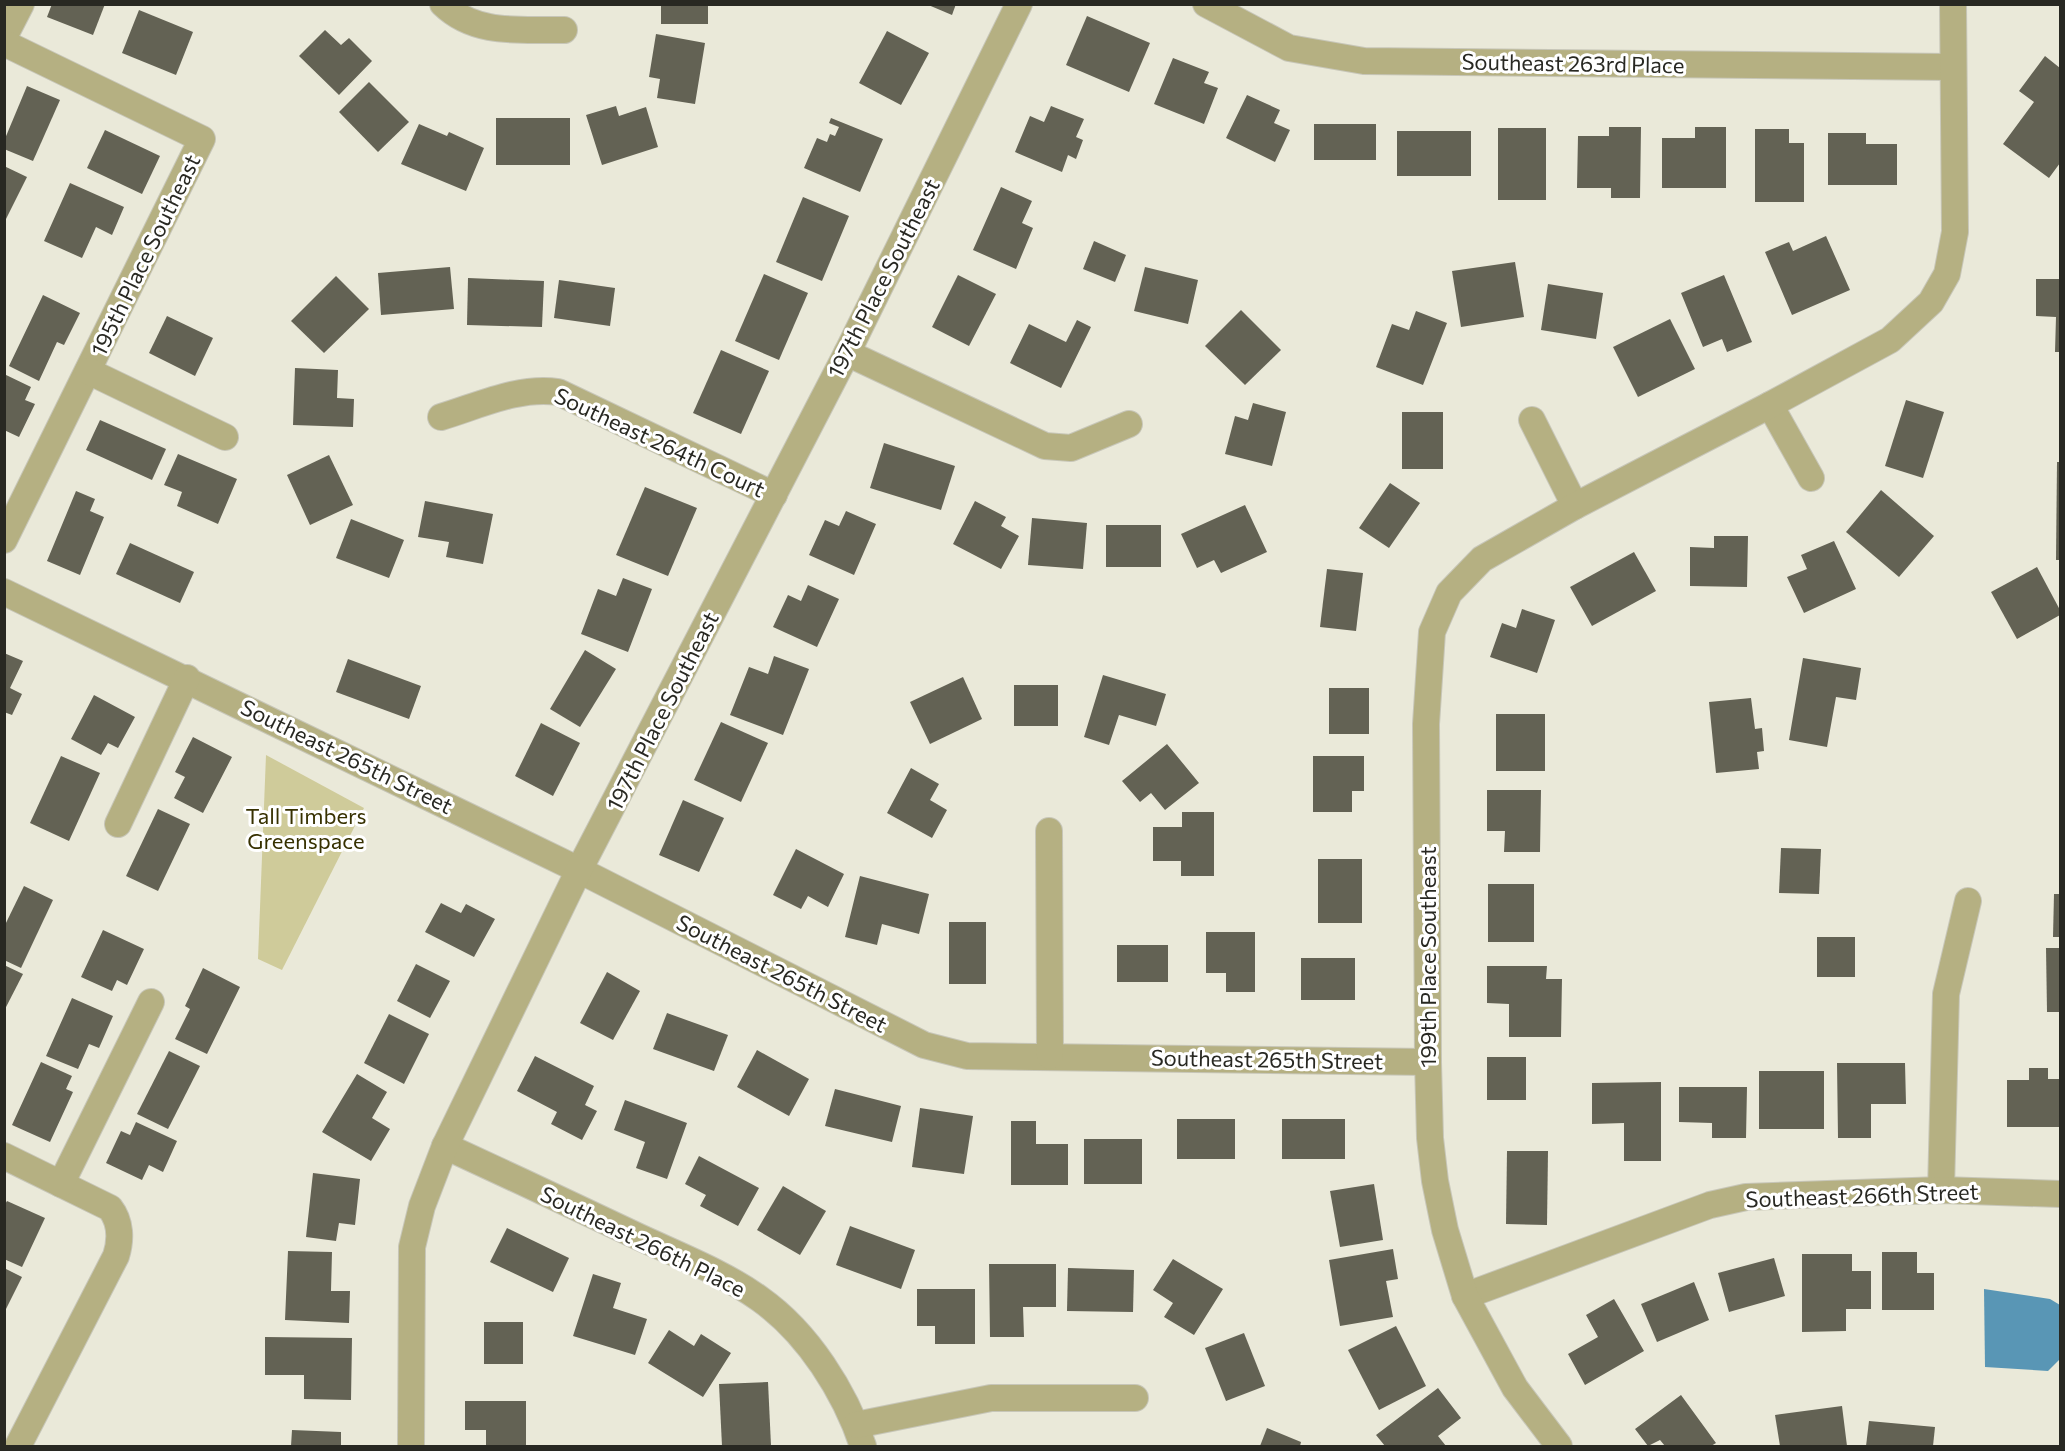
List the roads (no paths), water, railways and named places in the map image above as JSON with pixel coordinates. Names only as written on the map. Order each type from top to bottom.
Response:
[{"type":"street","points":[[4,37],[21,4]]},
{"type":"street","points":[[443,4],[467,23],[488,28],[564,30]]},
{"type":"street","name":"197th Place Southeast","points":[[411,1446],[412,1247],[422,1206],[445,1146],[579,870],[847,353],[1020,4]]},
{"type":"street","name":"Southeast 263rd Place","points":[[1206,4],[1289,48],[1364,61],[1953,68]]},
{"type":"street","name":"199th Place Southeast","points":[[1559,1446],[1515,1388],[1465,1296],[1445,1230],[1435,1181],[1430,1138],[1428,1062],[1426,724],[1432,632],[1449,593],[1482,559],[1575,506],[1890,340],[1931,302],[1947,274],[1953,251],[1953,4]]},
{"type":"street","name":"195th Place Southeast","points":[[4,43],[202,139],[4,540]]},
{"type":"street","points":[[847,353],[1045,446],[1071,448],[1129,424]]},
{"type":"street","name":"195th Place Southeast","points":[[88,371],[225,438]]},
{"type":"street","name":"Southeast 264th Court","points":[[441,417],[539,389],[558,392],[774,495]]},
{"type":"street","points":[[1770,405],[1811,478]]},
{"type":"street","points":[[1533,420],[1575,506]]},
{"type":"street","name":"Southeast 265th Street","points":[[4,592],[579,870],[924,1045],[967,1056],[1428,1062]]},
{"type":"street","points":[[118,824],[186,678]]},
{"type":"street","points":[[1049,831],[1050,1056]]},
{"type":"street","points":[[1941,1190],[1946,994],[1968,901]]},
{"type":"street","points":[[61,1184],[151,1002]]},
{"type":"street","name":"Southeast 266th Place","points":[[445,1146],[707,1268],[760,1299],[789,1324],[813,1352],[860,1436]]},
{"type":"street","points":[[4,1156],[110,1208],[116,1214],[120,1243],[116,1256],[18,1446]]},
{"type":"street","name":"Southeast 266th Street","points":[[1465,1296],[1710,1205],[1746,1197],[1941,1190],[2061,1194]]},
{"type":"street","points":[[860,1436],[991,1398],[1135,1398]]},
{"type":"water","points":[[1984,1289],[2050,1299],[2060,1305],[2060,1359],[2048,1371],[1985,1367]]},
{"type":"park label","name":"Tall Timbers Greenspace","points":[[306,828]]}]
